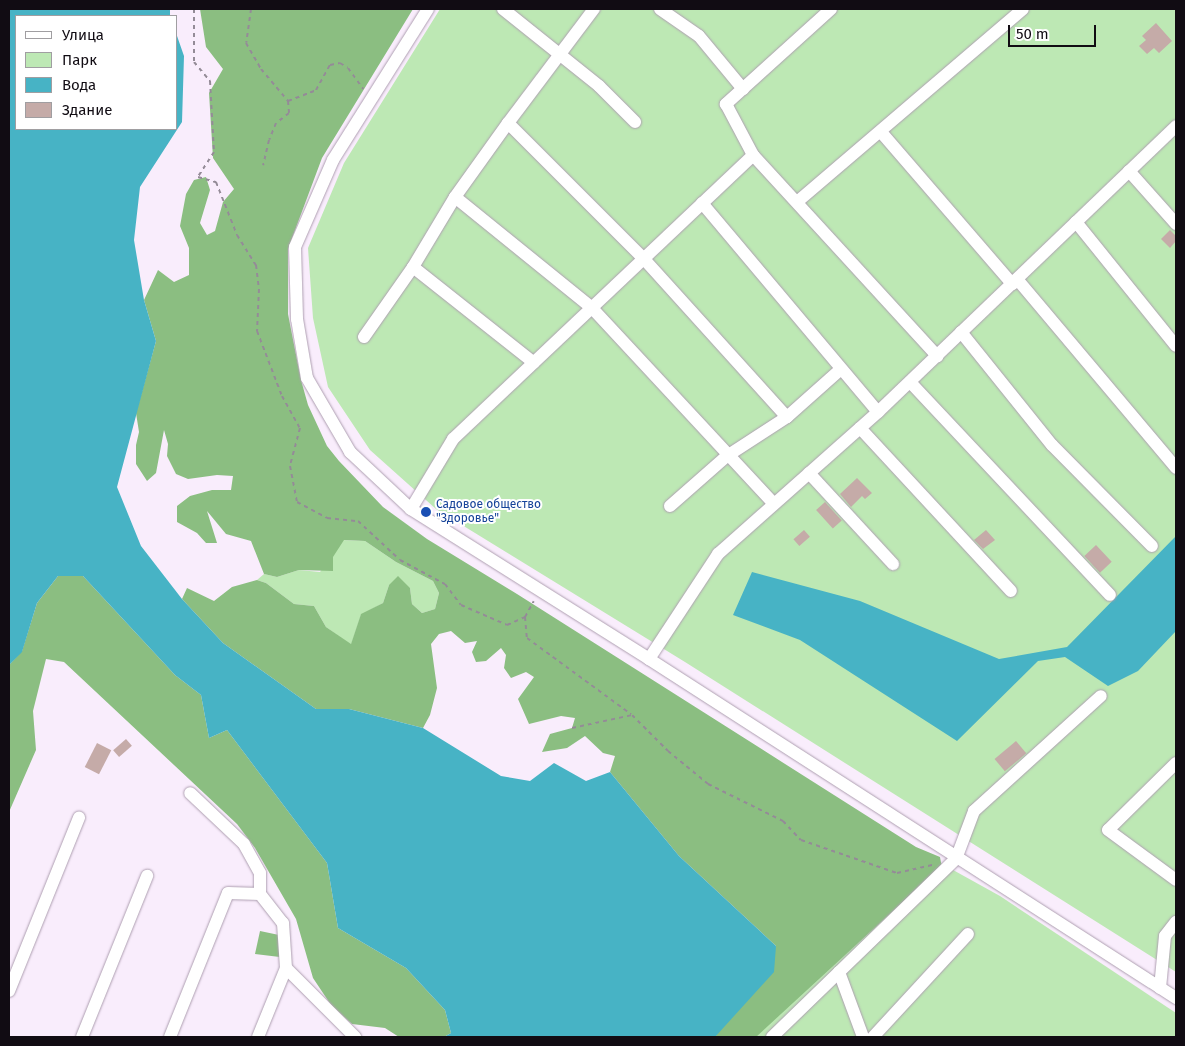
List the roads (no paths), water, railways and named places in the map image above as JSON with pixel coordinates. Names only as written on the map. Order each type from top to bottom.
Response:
[{"type":"street","points":[[428,9],[333,160],[295,247],[297,319],[307,378],[350,452],[411,509],[650,659],[956,859],[1176,998]]},
{"type":"street","points":[[503,9],[599,86],[635,122]]},
{"type":"street","points":[[364,337],[414,267],[455,197],[594,9]]},
{"type":"street","points":[[660,9],[699,36],[743,89]]},
{"type":"street","points":[[831,9],[726,104],[754,155],[937,356]]},
{"type":"street","points":[[797,202],[1024,9]]},
{"type":"street","points":[[508,123],[644,259],[787,417]]},
{"type":"street","points":[[650,659],[718,554],[878,412],[1176,126]]},
{"type":"street","points":[[881,132],[1014,281],[1176,468]]},
{"type":"street","points":[[411,509],[453,439],[754,155]]},
{"type":"street","points":[[1129,171],[1176,224]]},
{"type":"street","points":[[455,197],[592,308],[727,456],[774,504]]},
{"type":"street","points":[[702,203],[840,370],[878,412]]},
{"type":"street","points":[[1076,222],[1176,346]]},
{"type":"street","points":[[414,267],[534,363]]},
{"type":"street","points":[[961,332],[1052,445],[1152,546]]},
{"type":"street","points":[[670,506],[727,456],[787,417],[840,370]]},
{"type":"street","points":[[910,382],[1110,595]]},
{"type":"street","points":[[860,428],[1011,591]]},
{"type":"street","points":[[809,473],[894,564]]},
{"type":"street","points":[[772,1037],[956,859],[974,811],[1101,696]]},
{"type":"street","points":[[1176,763],[1108,830],[1176,880]]},
{"type":"street","points":[[190,793],[244,844],[260,873],[260,894],[283,923],[286,968],[258,1037]]},
{"type":"street","points":[[9,991],[79,818]]},
{"type":"street","points":[[82,1037],[147,876]]},
{"type":"street","points":[[170,1037],[228,893],[260,894]]},
{"type":"street","points":[[1160,988],[1165,936],[1176,922]]},
{"type":"street","points":[[873,1037],[968,934]]},
{"type":"street","points":[[286,968],[354,1037]]},
{"type":"street","points":[[839,972],[863,1037]]},
{"type":"water","points":[[9,9],[170,9],[170,15],[15,15],[15,130],[177,130],[140,187],[134,240],[144,300],[156,341],[117,487],[141,546],[182,599],[223,643],[316,709],[349,709],[423,728],[501,776],[530,781],[554,763],[586,781],[610,772],[679,856],[776,946],[774,972],[715,1037],[444,1037],[451,1033],[445,1010],[406,968],[338,928],[327,863],[227,730],[209,738],[201,695],[175,675],[83,576],[58,576],[37,603],[22,652],[9,665]]},
{"type":"water","points":[[178,39],[184,56],[182,122],[178,128]]},
{"type":"water","points":[[1176,536],[1176,631],[1138,671],[1108,686],[1065,657],[1038,661],[957,741],[800,640],[733,615],[752,572],[860,601],[999,659],[1067,647]]},
{"type":"place","name":"Садовое общество \"Здоровье\"","points":[[426,512]]}]
